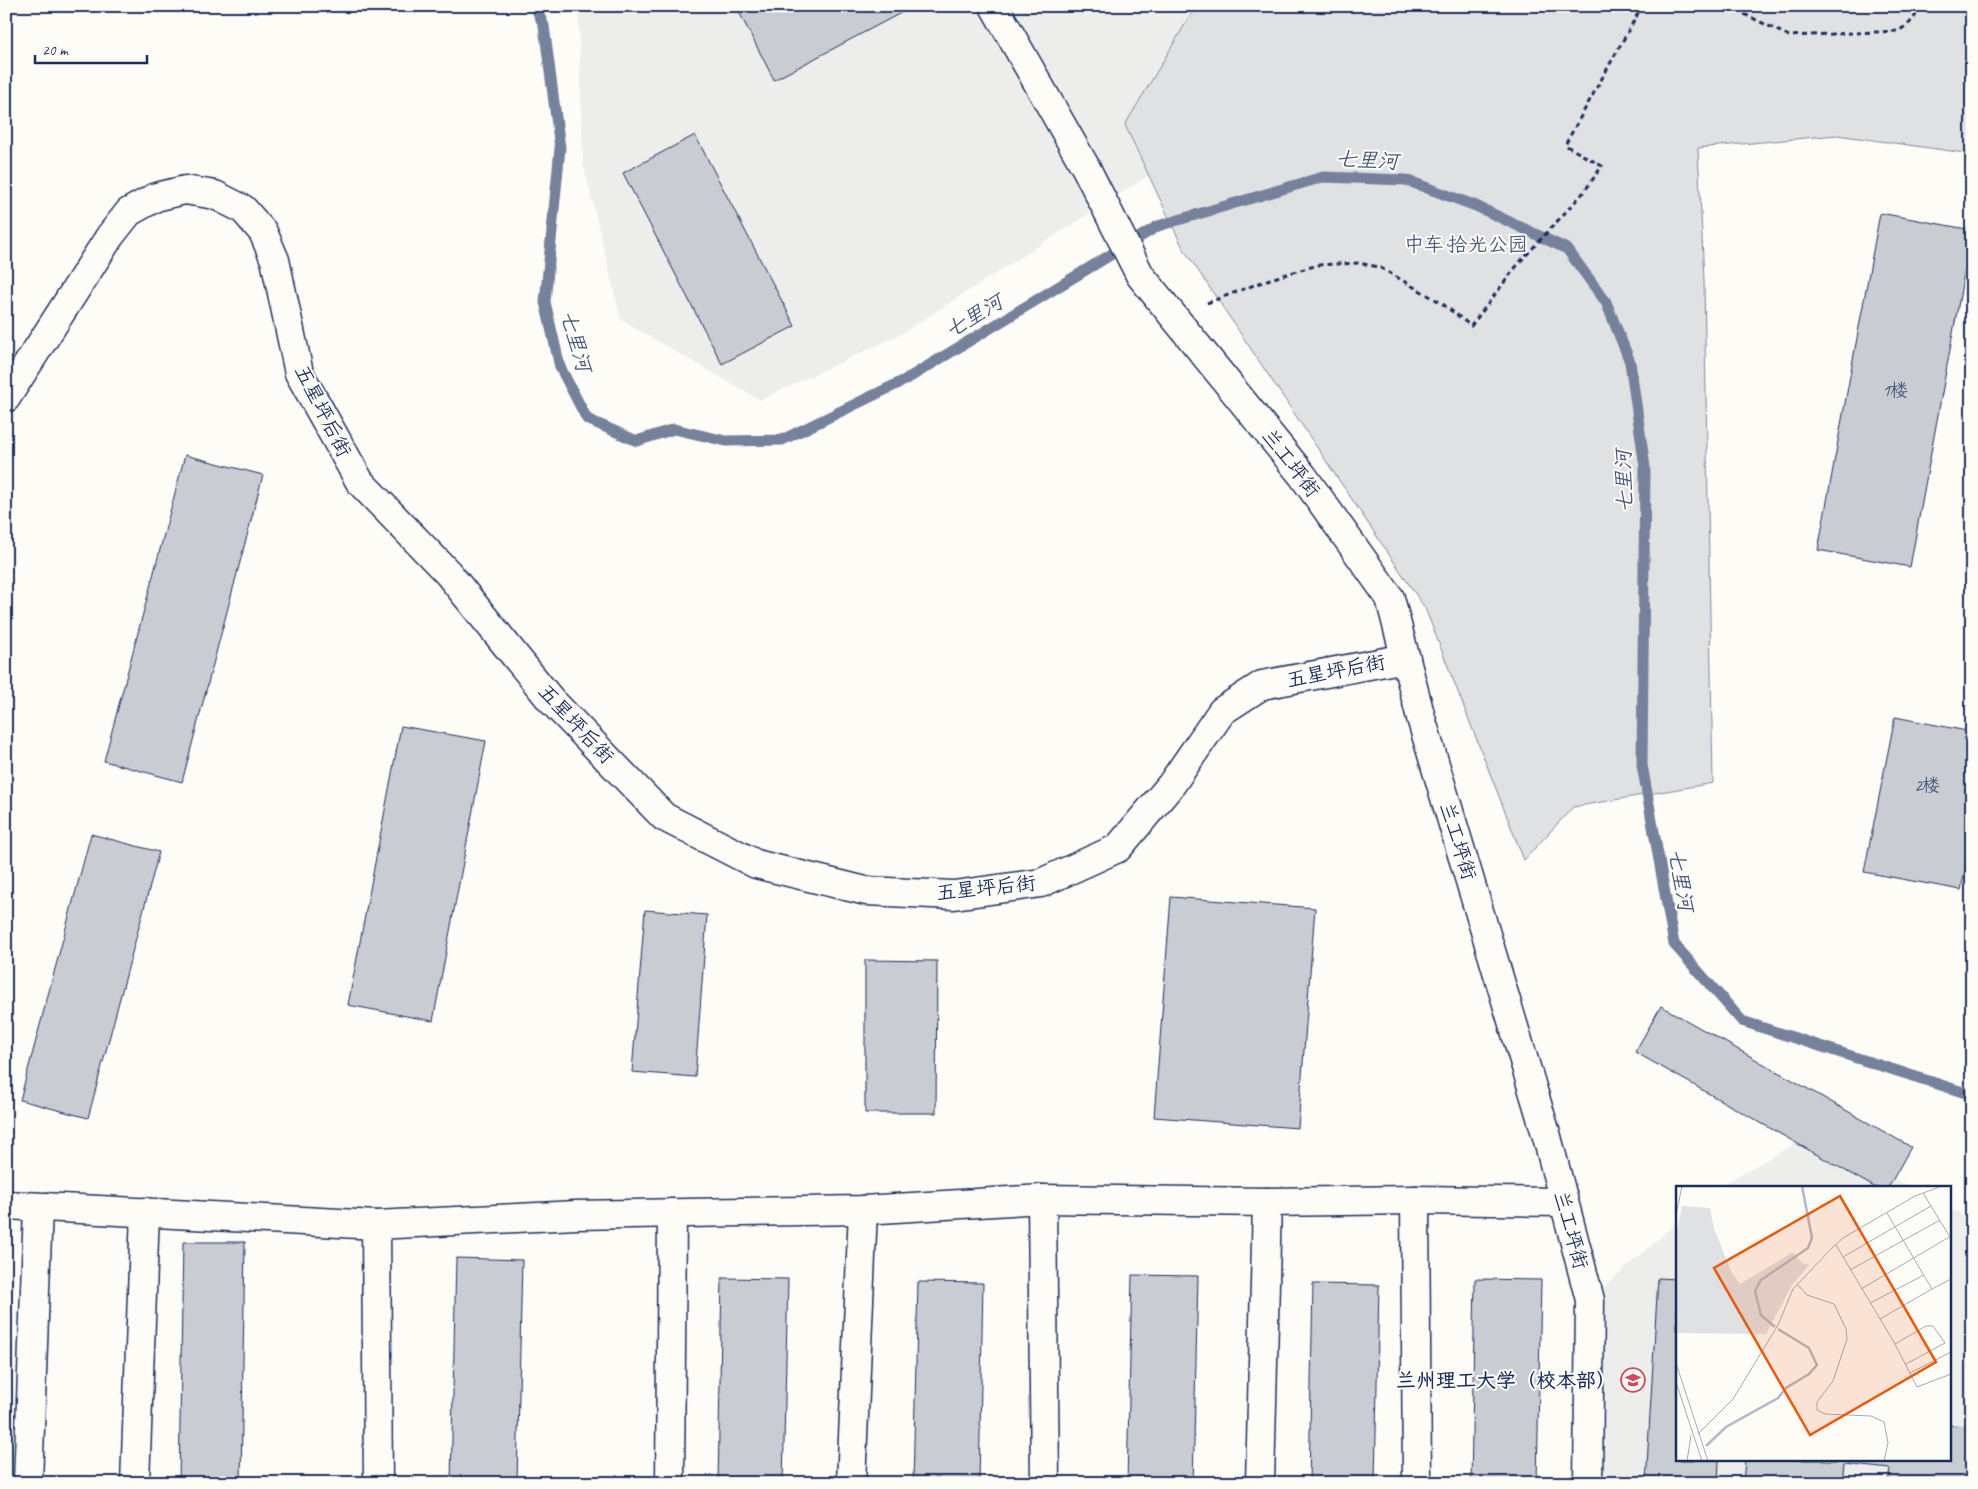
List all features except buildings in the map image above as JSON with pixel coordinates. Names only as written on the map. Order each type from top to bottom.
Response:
[{"type":"street","name":"兰工坪街","points":[[994,6],[1086,168],[1140,275],[1303,476],[1390,598],[1421,718],[1547,1137],[1590,1300],[1588,1483]]},
{"type":"street","name":"五星坪后街","points":[[6,398],[110,236],[130,212],[156,197],[185,190],[215,195],[242,209],[263,232],[275,260],[299,373],[360,482],[448,573],[550,699],[664,817],[756,864],[866,891],[954,895],[1041,883],[1118,848],[1171,785],[1222,711],[1262,685],[1406,658]]},
{"type":"street","points":[[6,1205],[376,1225],[576,1214],[863,1210],[1042,1198],[1267,1202],[1415,1200],[1564,1202]]},
{"type":"street","points":[[1042,1198],[1045,1483]]},
{"type":"street","points":[[1415,1200],[1417,1483]]},
{"type":"street","points":[[1260,1483],[1267,1202]]},
{"type":"street","points":[[28,1483],[38,1206]]},
{"type":"street","points":[[851,1483],[863,1210]]},
{"type":"street","points":[[135,1483],[145,1212]]},
{"type":"street","points":[[670,1483],[672,1213]]},
{"type":"street","points":[[376,1225],[378,1483]]},
{"type":"path","points":[[1176,319],[1214,299],[1318,264],[1358,263],[1379,267],[1440,302],[1471,326],[1519,263],[1584,192],[1602,166],[1565,145],[1642,6]]},
{"type":"path","points":[[1728,6],[1789,36],[1898,31],[1909,25],[1917,15],[1920,6]]},
{"type":"shaded area","points":[[578,6],[1222,6],[1232,122],[901,334],[760,400],[621,320],[583,163]]},
{"type":"shaded area","points":[[1812,1134],[1908,1186],[1720,1186]]},
{"type":"shaded area","name":"兰州理工大学（校本部）","points":[[1950,1209],[1972,1220],[1972,1483],[1590,1483],[1590,1300],[1676,1223],[1676,1462],[1950,1462]]},
{"type":"green space","name":"中车·拾光公园","points":[[1196,6],[1972,6],[1972,154],[1837,135],[1698,148],[1704,281],[1713,783],[1573,807],[1524,860],[1425,608],[1183,248],[1125,125]]},
{"type":"waterway","name":"七里河","points":[[535,6],[544,26],[560,148],[545,302],[560,367],[587,419],[637,441],[674,429],[726,441],[782,440],[905,380],[1158,226],[1323,177],[1406,180],[1476,206],[1567,249],[1606,302],[1630,362],[1645,467],[1642,765],[1674,944],[1742,1021],[1972,1095]]},
{"type":"place","name":"兰州理工大学（校本部）","points":[[1633,1380]]}]
